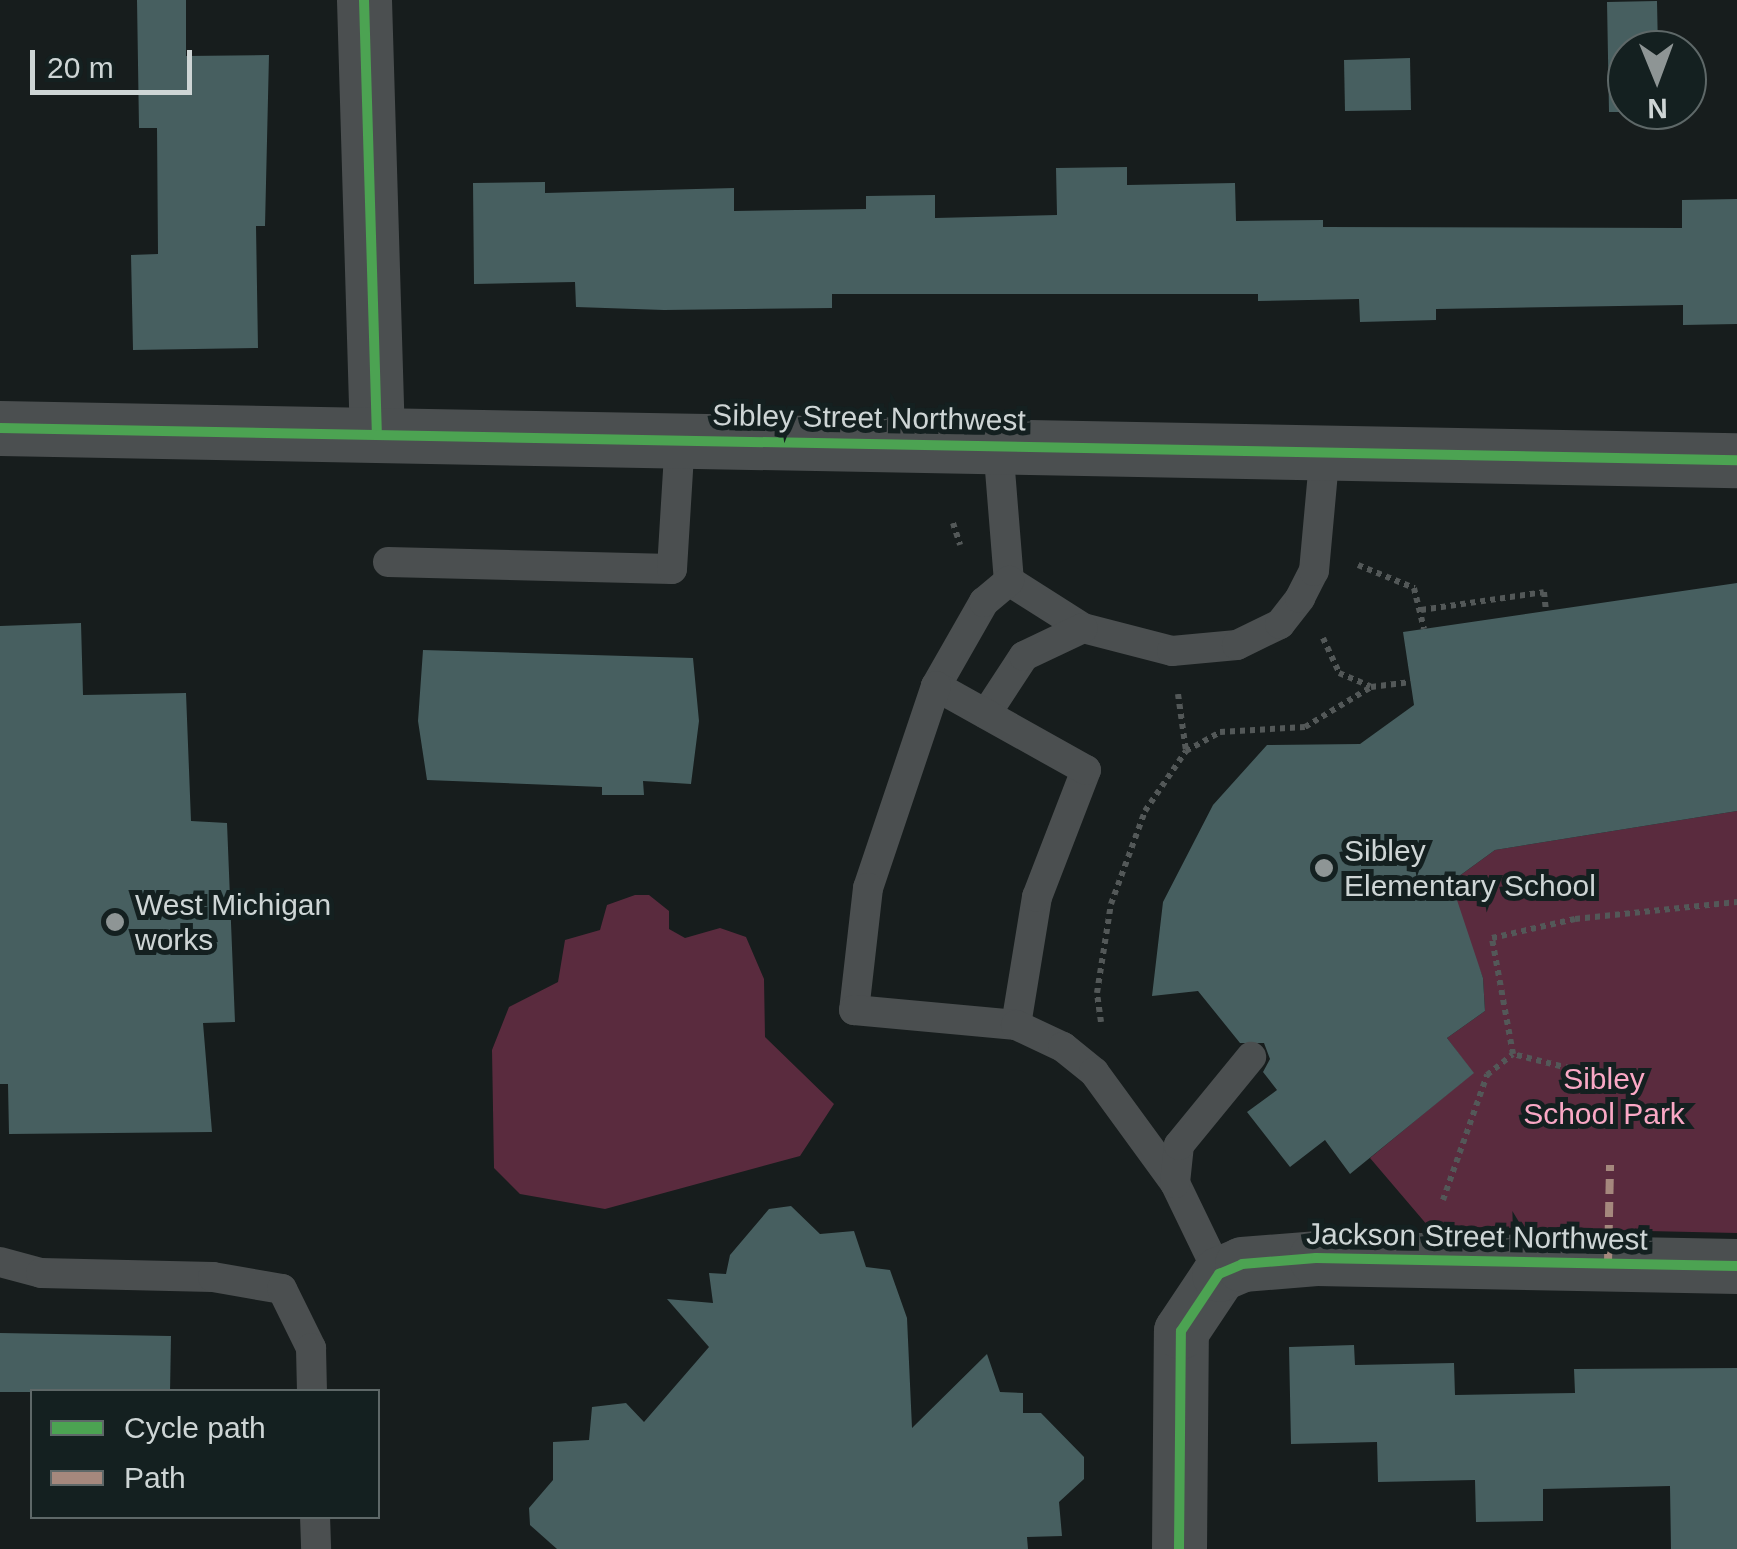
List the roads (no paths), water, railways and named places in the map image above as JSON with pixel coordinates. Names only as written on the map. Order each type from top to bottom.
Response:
[{"type":"street","points":[[364,0],[378,433]]},
{"type":"street","name":"Sibley Street Northwest","points":[[0,428],[1737,460]]},
{"type":"street","name":"Jackson Street Northwest","points":[[1219,1274],[1242,1264],[1316,1258],[1737,1266]]},
{"type":"street","points":[[1179,1549],[1180,1330],[1219,1274]]},
{"type":"lane","points":[[388,562],[672,569],[680,439]]},
{"type":"lane","points":[[998,446],[1008,581]]},
{"type":"lane","points":[[1008,581],[1083,628],[1131,644],[1203,650],[1236,645],[1280,624],[1314,571],[1325,452]]},
{"type":"lane","points":[[1008,581],[984,602],[936,686],[868,888],[854,1010],[1016,1025],[1094,1072],[1176,1183],[1219,1274]]},
{"type":"lane","points":[[986,714],[1024,656],[1083,628]]},
{"type":"lane","points":[[936,686],[1086,770],[1037,898],[1016,1025]]},
{"type":"lane","points":[[1176,1183],[1179,1144],[1251,1057]]},
{"type":"lane","points":[[0,1262],[40,1273],[213,1277],[282,1289],[311,1348],[312,1389]]},
{"type":"lane","points":[[315,1519],[316,1549]]},
{"type":"place","name":"Sibley Elementary School","points":[[1324,868]]},
{"type":"place","name":"West Michigan works","points":[[115,922]]},
{"type":"park label","name":"Sibley School Park","points":[[1604,1096]]}]
